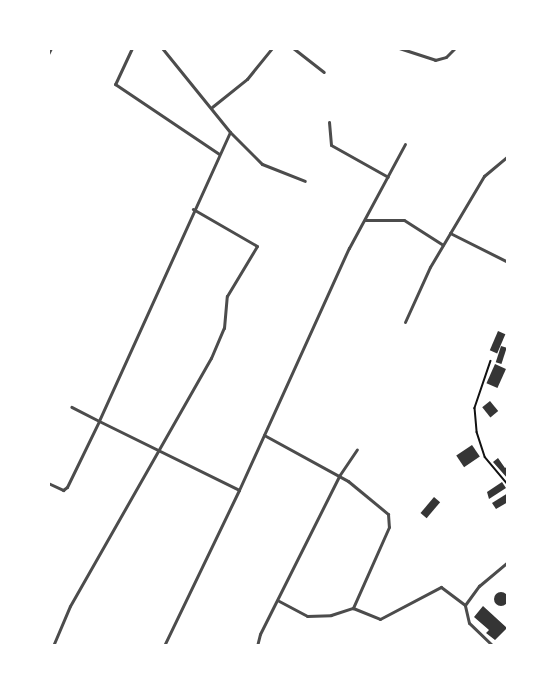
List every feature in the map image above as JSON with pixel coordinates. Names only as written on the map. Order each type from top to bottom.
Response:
[{"type":"street","points":[[48,54],[51,48]]},
{"type":"street","points":[[132,48],[115,84],[219,154]]},
{"type":"street","points":[[162,48],[230,132],[262,164],[305,181]]},
{"type":"street","points":[[212,107],[247,79],[272,48]]},
{"type":"street","points":[[292,48],[324,72]]},
{"type":"street","points":[[399,48],[435,60],[446,57],[455,48]]},
{"type":"street","points":[[329,122],[331,145],[388,177]]},
{"type":"street","points":[[48,483],[63,490],[68,487],[230,132]]},
{"type":"street","points":[[165,646],[349,248],[405,144]]},
{"type":"street","points":[[405,321],[443,245],[484,176],[508,156]]},
{"type":"street","points":[[53,646],[70,606],[211,358],[224,328],[227,296],[257,246],[193,209]]},
{"type":"street","points":[[365,220],[404,220],[443,245]]},
{"type":"street","points":[[450,233],[508,262]]},
{"type":"street","points":[[71,407],[160,448],[239,490]]},
{"type":"street","points":[[264,435],[339,476],[377,502],[390,520],[353,608]]},
{"type":"street","points":[[257,646],[339,476],[357,449]]},
{"type":"street","points":[[465,605],[479,586],[508,562]]},
{"type":"street","points":[[278,600],[314,617],[353,608],[374,618],[384,618],[441,587],[465,605],[469,623],[493,646]]},
{"type":"path","points":[[490,361],[475,408],[477,432],[485,457],[508,484]]},
{"type":"building","points":[[498,331],[505,334],[497,353],[490,350]]},
{"type":"building","points":[[501,346],[507,348],[501,364],[496,362]]},
{"type":"building","points":[[495,364],[506,369],[497,388],[486,383]]},
{"type":"building","points":[[490,401],[498,411],[490,417],[482,407]]},
{"type":"building","points":[[472,445],[480,457],[464,467],[456,456]]},
{"type":"building","points":[[498,458],[505,468],[508,466],[508,479],[493,462]]},
{"type":"building","points":[[502,482],[506,488],[489,499],[487,492]]},
{"type":"building","points":[[508,493],[508,502],[496,509],[492,503]]},
{"type":"building","points":[[434,497],[440,502],[427,518],[421,513]]},
{"type":"building","points":[[501,592],[506,594],[508,599],[506,604],[501,606],[496,604],[494,599],[496,594]]},
{"type":"building","points":[[483,606],[507,628],[495,640],[486,633],[489,630],[474,617]]}]
